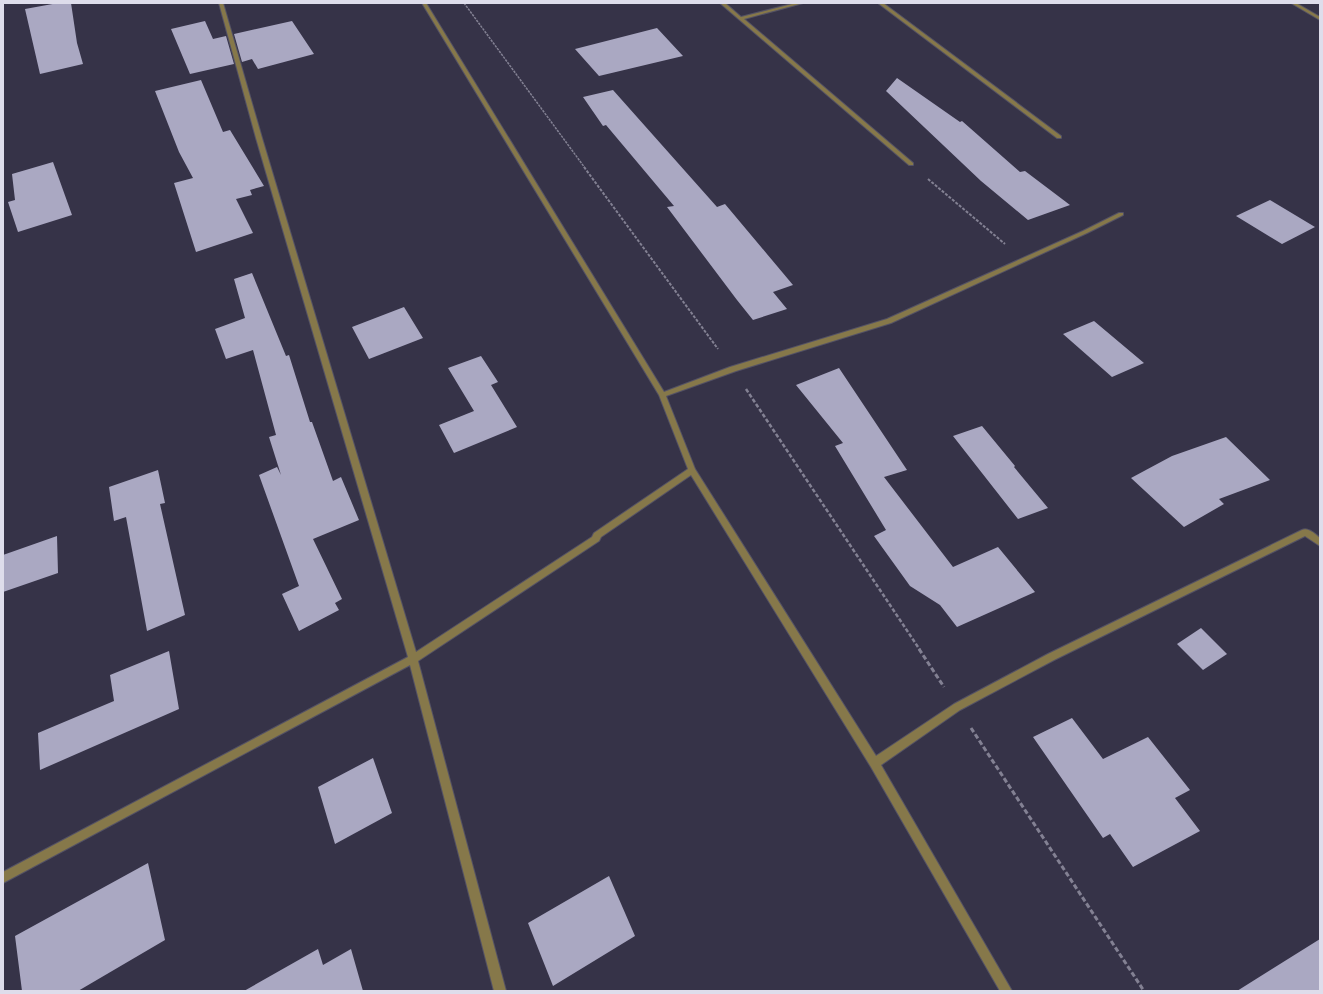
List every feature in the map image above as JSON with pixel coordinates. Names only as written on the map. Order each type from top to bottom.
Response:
[{"type":"street","points":[[222,3],[259,138],[413,660],[500,991]]},
{"type":"street","points":[[424,3],[662,394],[692,470],[876,763],[1006,991]]},
{"type":"street","points":[[722,3],[911,164]]},
{"type":"street","points":[[740,18],[801,3]]},
{"type":"street","points":[[880,3],[1059,137]]},
{"type":"street","points":[[1293,3],[1320,19]]},
{"type":"street","points":[[662,394],[733,369],[889,321],[1121,214]]},
{"type":"street","points":[[3,878],[413,660],[596,539],[597,535],[692,470]]},
{"type":"street","points":[[876,763],[957,707],[1051,657],[1305,532],[1320,542]]},
{"type":"path","points":[[464,3],[733,369],[1144,991]]},
{"type":"path","points":[[911,164],[1023,260]]},
{"type":"building","points":[[58,3],[71,3],[77,43],[83,64],[40,74],[25,9]]},
{"type":"building","points":[[205,21],[213,39],[226,36],[234,64],[190,74],[171,29]]},
{"type":"building","points":[[292,21],[314,54],[258,69],[252,59],[242,62],[234,34]]},
{"type":"building","points":[[657,28],[683,56],[599,76],[575,49]]},
{"type":"building","points":[[897,78],[960,122],[962,121],[1020,172],[1025,171],[1070,205],[1028,220],[981,181],[886,91]]},
{"type":"building","points":[[201,80],[223,132],[230,130],[264,186],[250,190],[252,195],[236,199],[253,233],[196,252],[174,183],[193,178],[179,152],[155,91]]},
{"type":"building","points":[[613,90],[717,207],[725,204],[793,285],[773,292],[787,309],[753,320],[737,300],[667,207],[674,206],[606,125],[603,126],[583,97]]},
{"type":"building","points":[[53,162],[72,215],[18,232],[8,202],[15,200],[12,174]]},
{"type":"building","points":[[1270,200],[1315,227],[1282,244],[1236,216]]},
{"type":"building","points":[[252,273],[286,356],[289,355],[310,422],[312,422],[333,481],[341,477],[359,520],[313,539],[342,599],[335,603],[339,610],[299,631],[282,594],[299,586],[259,475],[277,467],[281,475],[269,437],[276,435],[253,350],[226,359],[215,329],[245,318],[234,279]]},
{"type":"building","points":[[404,307],[423,338],[369,359],[352,327]]},
{"type":"building","points":[[1094,321],[1144,363],[1112,377],[1063,334]]},
{"type":"building","points":[[481,356],[498,382],[491,385],[517,427],[454,453],[439,425],[474,411],[448,368]]},
{"type":"building","points":[[839,368],[907,470],[884,477],[953,567],[998,547],[1035,592],[957,627],[940,605],[910,586],[874,536],[886,530],[835,446],[843,443],[796,385]]},
{"type":"building","points":[[982,426],[1048,508],[1018,519],[953,436]]},
{"type":"building","points":[[1226,437],[1270,480],[1219,499],[1224,504],[1184,527],[1131,478],[1172,456]]},
{"type":"building","points":[[158,470],[165,503],[160,504],[185,615],[147,631],[126,517],[114,521],[109,487]]},
{"type":"building","points":[[57,536],[58,573],[3,592],[3,555]]},
{"type":"building","points":[[1201,628],[1227,654],[1203,670],[1177,644]]},
{"type":"building","points":[[169,651],[179,709],[40,770],[38,733],[114,701],[110,675]]},
{"type":"building","points":[[1072,718],[1103,759],[1148,737],[1190,790],[1175,798],[1200,831],[1133,867],[1110,834],[1103,838],[1033,737]]},
{"type":"building","points":[[373,758],[392,813],[335,844],[318,787]]},
{"type":"building","points":[[148,863],[165,940],[78,991],[22,991],[15,936]]},
{"type":"building","points":[[609,876],[635,936],[553,986],[528,923]]},
{"type":"building","points":[[1320,939],[1320,991],[1237,991]]},
{"type":"building","points":[[318,949],[323,965],[351,949],[363,991],[244,991]]}]
